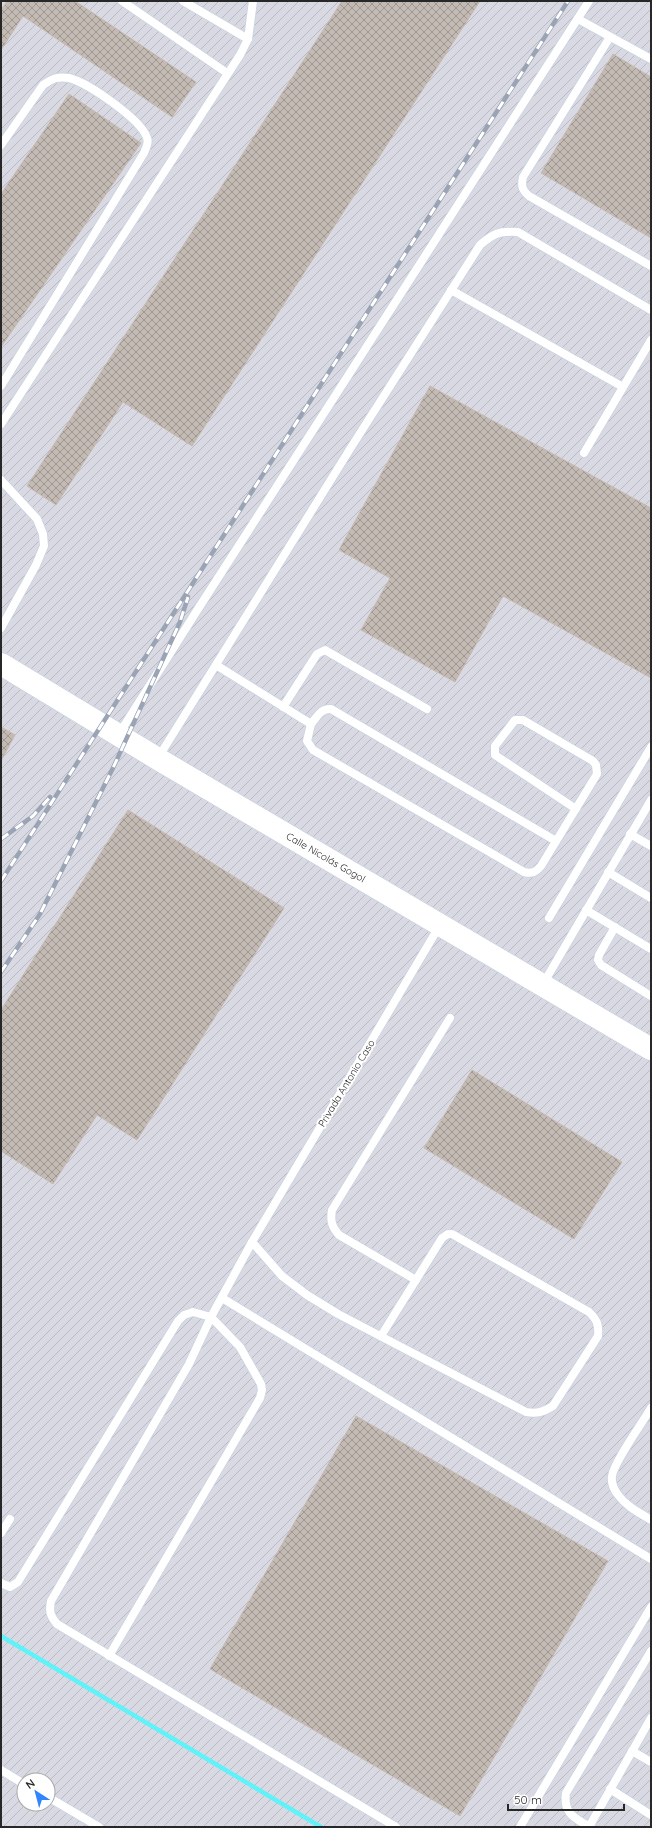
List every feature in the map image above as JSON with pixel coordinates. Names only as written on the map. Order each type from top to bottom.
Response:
[{"type":"street","name":"Calle Nicolás Gogol","points":[[1,664],[158,759],[441,924],[651,1049]]},
{"type":"lane","points":[[122,1],[227,73]]},
{"type":"lane","points":[[182,1],[248,39]]},
{"type":"lane","points":[[1,424],[240,55],[248,39],[253,1]]},
{"type":"lane","points":[[118,735],[206,595],[589,1]]},
{"type":"lane","points":[[578,19],[651,58]]},
{"type":"lane","points":[[610,37],[522,177],[521,184],[524,191],[529,196],[651,266]]},
{"type":"lane","points":[[1,145],[43,85],[53,78],[67,78],[80,81],[117,106],[144,129],[148,140],[144,153],[1,386]]},
{"type":"lane","points":[[158,759],[480,245],[491,235],[503,231],[518,232],[651,310]]},
{"type":"lane","points":[[451,290],[623,387]]},
{"type":"lane","points":[[584,453],[651,340]]},
{"type":"lane","points":[[1,480],[37,519],[43,534],[44,546],[36,565],[1,628]]},
{"type":"lane","points":[[283,707],[317,654],[324,650],[427,709]]},
{"type":"lane","points":[[216,665],[311,724]]},
{"type":"lane","points":[[556,841],[331,709],[326,709],[320,712],[311,724],[307,741],[312,750],[524,872],[530,874],[536,871],[556,841],[576,809],[597,774],[596,765],[593,761],[523,720],[515,720],[495,746],[495,755],[576,809]]},
{"type":"lane","points":[[549,918],[651,747]]},
{"type":"lane","points":[[543,984],[651,800]]},
{"type":"lane","points":[[630,834],[651,846]]},
{"type":"lane","points":[[608,872],[651,898]]},
{"type":"lane","points":[[586,910],[651,948]]},
{"type":"lane","name":"Privada Antonio Caso","points":[[396,1827],[108,1656],[57,1624],[51,1617],[51,1601],[189,1364],[211,1317],[252,1242],[441,924]]},
{"type":"lane","points":[[615,927],[599,955],[598,960],[601,965],[651,996]]},
{"type":"lane","points":[[416,1280],[339,1235],[333,1228],[331,1220],[332,1210],[450,1018]]},
{"type":"lane","points":[[252,1242],[282,1276],[307,1295],[338,1314],[526,1412],[536,1414],[544,1412],[553,1406],[598,1336],[599,1326],[597,1320],[589,1312],[452,1234],[448,1234],[442,1238],[381,1336]]},
{"type":"lane","points":[[222,1298],[651,1559]]},
{"type":"lane","points":[[1,1583],[10,1587],[18,1582],[178,1321],[184,1315],[193,1312],[211,1317],[243,1353],[261,1384],[262,1390],[260,1398],[108,1656]]},
{"type":"lane","points":[[651,1408],[616,1465],[612,1475],[613,1487],[618,1495],[626,1504],[651,1520]]},
{"type":"lane","points":[[1,1533],[10,1519]]},
{"type":"lane","points":[[520,1827],[651,1607]]},
{"type":"lane","points":[[651,1651],[566,1793],[565,1802],[568,1810],[574,1818],[589,1827],[651,1718]]},
{"type":"lane","points":[[632,1751],[651,1762]]},
{"type":"lane","points":[[1,1770],[16,1779]]},
{"type":"lane","points":[[610,1789],[651,1815]]},
{"type":"lane","points":[[56,1802],[99,1827]]},
{"type":"shaded area","points":[[1,1],[651,1],[651,1827],[1,1827]]},
{"type":"building","points":[[7,1],[75,1],[196,82],[172,117],[23,16],[1,50],[1,10]]},
{"type":"building","points":[[342,1],[480,1],[192,446],[123,402],[56,505],[27,486]]},
{"type":"building","points":[[613,54],[651,77],[651,238],[541,173]]},
{"type":"building","points":[[69,94],[141,143],[1,347],[1,194]]},
{"type":"building","points":[[430,386],[651,508],[651,678],[503,596],[455,682],[361,630],[390,578],[339,550]]},
{"type":"building","points":[[1,727],[15,735],[1,761]]},
{"type":"building","points":[[128,810],[284,908],[137,1140],[97,1115],[53,1184],[1,1151],[1,1010]]},
{"type":"building","points":[[472,1070],[622,1162],[574,1239],[424,1148]]},
{"type":"building","points":[[356,1416],[608,1561],[460,1816],[210,1669]]},
{"type":"waterway","points":[[1,1636],[321,1827]]},
{"type":"railway","points":[[1,881],[568,1]]},
{"type":"railway","points":[[1,972],[40,914],[113,768],[180,622],[188,597]]},
{"type":"railway","points":[[1,839],[33,816],[50,797]]}]
